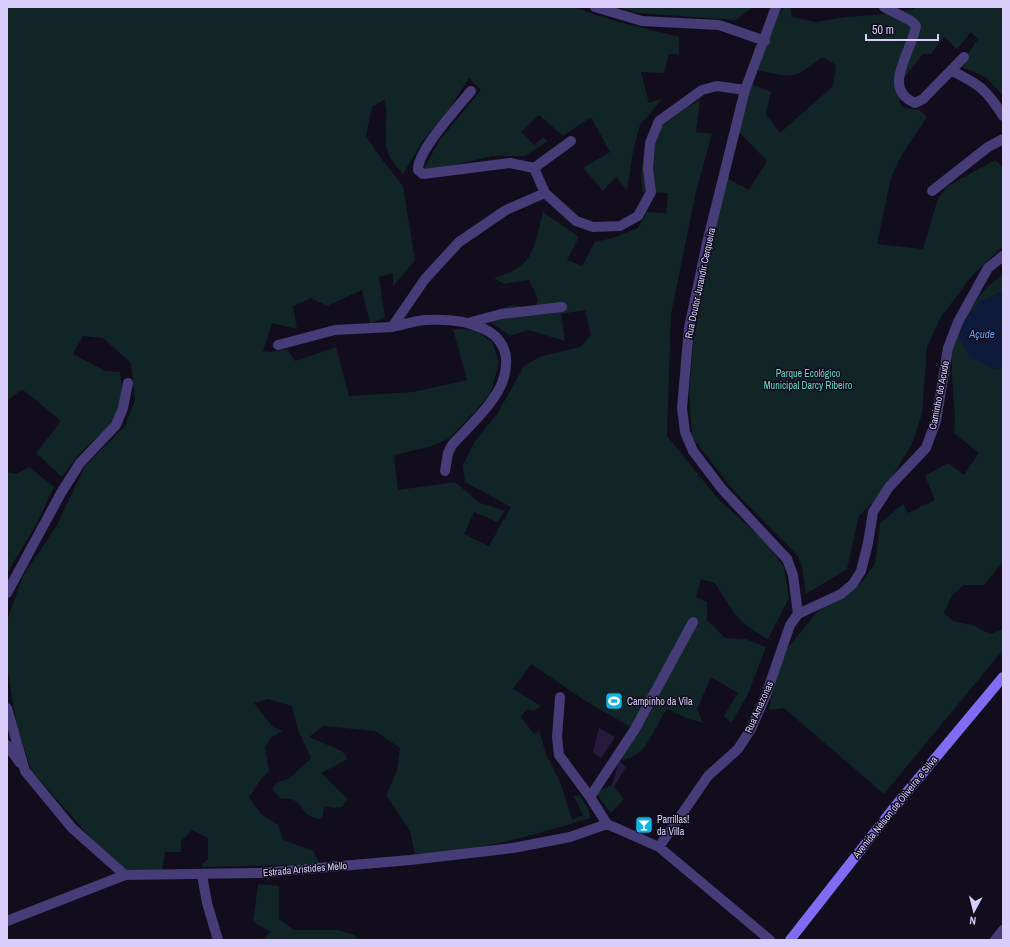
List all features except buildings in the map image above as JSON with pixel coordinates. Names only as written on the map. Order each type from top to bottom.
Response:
[{"type":"street","points":[[595,7],[642,21],[719,25],[765,41]]},
{"type":"street","name":"Rua Doutor Jurandir Cerqueira","points":[[776,7],[772,12],[765,41],[745,90],[707,244],[689,328],[683,414],[685,432],[693,451],[722,489],[787,559],[793,575],[798,614]]},
{"type":"street","points":[[772,12],[783,7]]},
{"type":"street","points":[[884,7],[911,21],[916,26],[914,37],[899,76],[898,88],[905,99],[915,103],[923,99],[964,58]]},
{"type":"street","points":[[952,70],[975,82],[987,92],[1003,116]]},
{"type":"street","points":[[534,168],[545,193],[576,220],[594,227],[620,226],[638,216],[651,192],[648,169],[650,143],[659,121],[702,90],[717,86],[745,90]]},
{"type":"street","points":[[471,91],[434,137],[419,162],[418,170],[423,174],[510,163],[534,168],[571,141]]},
{"type":"street","points":[[932,191],[988,147],[1003,139]]},
{"type":"street","points":[[392,327],[425,279],[459,242],[506,210],[545,193]]},
{"type":"street","name":"Caminho do Acude","points":[[798,614],[842,594],[853,584],[861,571],[873,512],[890,486],[926,448],[936,421],[948,348],[958,322],[988,268],[1003,256]]},
{"type":"street","points":[[468,323],[501,314],[562,307]]},
{"type":"street","points":[[278,345],[335,330],[392,327],[423,320],[446,319],[468,323],[487,329],[502,342],[507,363],[504,378],[492,399],[452,445],[448,453],[445,471]]},
{"type":"street","points":[[7,593],[61,493],[80,463],[116,425],[123,408],[128,383]]},
{"type":"street","name":"Rua Amazonas","points":[[659,847],[708,776],[738,749],[751,729],[766,695],[790,625],[798,614]]},
{"type":"street","points":[[590,797],[635,728],[693,622]]},
{"type":"street","name":"Avenida Nélson de Oliveira e Silva","points":[[790,940],[892,810],[1003,676]]},
{"type":"street","points":[[560,697],[557,737],[559,754],[590,797],[607,824],[659,847],[770,940]]},
{"type":"street","points":[[7,708],[26,771]]},
{"type":"street","points":[[7,745],[72,828],[125,875]]},
{"type":"street","name":"Estrada Aristides Mello","points":[[7,921],[125,875],[260,873],[402,861],[513,848],[570,837],[607,824]]},
{"type":"street","points":[[202,875],[207,903],[218,940]]},
{"type":"street","points":[[994,940],[1003,930]]},
{"type":"green space","points":[[7,7],[573,7],[615,21],[679,37],[679,54],[669,54],[664,73],[641,72],[649,103],[663,98],[640,125],[633,151],[627,190],[616,177],[603,191],[583,168],[610,152],[591,117],[563,136],[539,115],[521,132],[534,145],[543,137],[548,141],[525,156],[493,156],[432,170],[424,169],[439,141],[481,90],[469,78],[450,108],[423,141],[403,174],[393,161],[386,147],[386,106],[384,100],[372,107],[366,136],[383,161],[403,186],[415,261],[393,286],[393,273],[379,277],[385,317],[370,324],[362,290],[327,306],[311,298],[293,306],[297,329],[272,323],[263,351],[270,352],[287,349],[295,361],[336,347],[349,396],[413,392],[467,380],[453,329],[476,330],[493,343],[499,363],[490,395],[450,438],[429,447],[394,455],[398,490],[455,482],[480,503],[505,511],[497,522],[474,512],[464,534],[489,546],[511,507],[465,482],[463,465],[475,441],[498,413],[524,366],[539,357],[580,347],[591,335],[585,310],[561,314],[565,341],[528,330],[510,336],[482,316],[512,305],[535,309],[538,299],[529,280],[504,284],[494,278],[518,268],[525,262],[534,246],[543,212],[579,237],[567,260],[582,266],[595,242],[613,238],[638,228],[647,212],[666,213],[668,193],[643,192],[641,177],[644,151],[658,130],[672,115],[700,100],[696,132],[712,134],[696,192],[671,314],[667,436],[719,500],[764,540],[784,567],[789,598],[768,639],[749,627],[737,616],[715,583],[701,579],[696,597],[707,602],[707,620],[725,638],[745,639],[766,647],[748,694],[731,723],[724,716],[738,693],[711,677],[697,709],[703,723],[667,709],[644,748],[630,758],[621,760],[632,728],[587,702],[531,664],[513,689],[541,706],[534,711],[526,709],[521,717],[534,734],[539,730],[546,754],[561,784],[572,820],[583,815],[574,796],[579,795],[588,808],[590,818],[503,842],[437,853],[415,854],[410,831],[386,795],[397,771],[400,748],[375,731],[323,726],[309,737],[342,751],[348,759],[321,773],[348,799],[342,807],[333,808],[324,806],[322,819],[318,819],[306,813],[296,801],[281,799],[272,789],[277,782],[289,779],[311,758],[298,730],[292,706],[268,699],[254,703],[273,727],[283,731],[272,737],[265,747],[269,771],[262,778],[249,797],[261,814],[278,825],[283,840],[313,851],[320,864],[202,867],[202,864],[208,859],[208,838],[192,830],[181,841],[181,852],[165,852],[162,872],[125,870],[97,845],[31,770],[16,722],[7,667],[7,620],[23,576],[57,525],[85,466],[125,426],[135,400],[131,363],[103,338],[83,336],[73,354],[105,371],[120,372],[123,400],[115,420],[78,455],[62,477],[36,453],[61,421],[22,389],[7,401]]},
{"type":"green space","points":[[618,7],[753,7],[736,20],[637,13]]},
{"type":"green space","name":"Parque Ecológico Municipal Darcy Ribeiro","points":[[785,7],[791,7],[792,17],[816,22],[846,17],[887,14],[915,9],[914,7],[1003,7],[1003,96],[986,77],[960,66],[978,39],[971,32],[957,49],[944,37],[931,54],[923,54],[899,84],[905,93],[899,101],[902,107],[920,110],[927,117],[901,156],[891,178],[877,244],[923,249],[938,198],[948,186],[995,160],[1003,167],[1003,246],[972,276],[941,317],[927,347],[922,413],[912,444],[882,493],[859,516],[847,569],[806,594],[802,566],[798,556],[734,491],[692,437],[689,392],[694,337],[725,177],[749,190],[767,161],[737,130],[751,84],[771,92],[766,114],[780,133],[833,86],[836,65],[822,57],[805,70],[792,75],[778,75],[758,70],[775,18]]},
{"type":"green space","points":[[1003,274],[1003,291],[978,303],[994,369],[1003,367],[1003,561],[984,585],[963,585],[951,597],[944,613],[953,621],[972,625],[990,634],[1003,629],[1003,650],[884,794],[784,708],[769,710],[778,660],[817,612],[859,586],[875,563],[880,523],[903,504],[908,513],[935,500],[925,476],[948,463],[964,475],[979,453],[954,433],[955,419],[952,377],[952,341],[969,310],[986,288]]},
{"type":"green space","points":[[29,467],[54,487],[36,525],[7,573],[7,472],[16,474]]},
{"type":"green space","points":[[612,785],[624,799],[611,813],[595,792]]},
{"type":"green space","points":[[258,884],[279,886],[279,919],[294,930],[338,930],[355,935],[358,940],[261,940],[271,932],[253,922]]},
{"type":"water","name":"Açude","points":[[1003,291],[1003,367],[994,369],[971,357],[960,340],[959,327],[978,303]]},
{"type":"place","name":"Campinho da Vila","points":[[614,701]]},
{"type":"place","name":"Parrillas! da Villa","points":[[644,825]]}]
